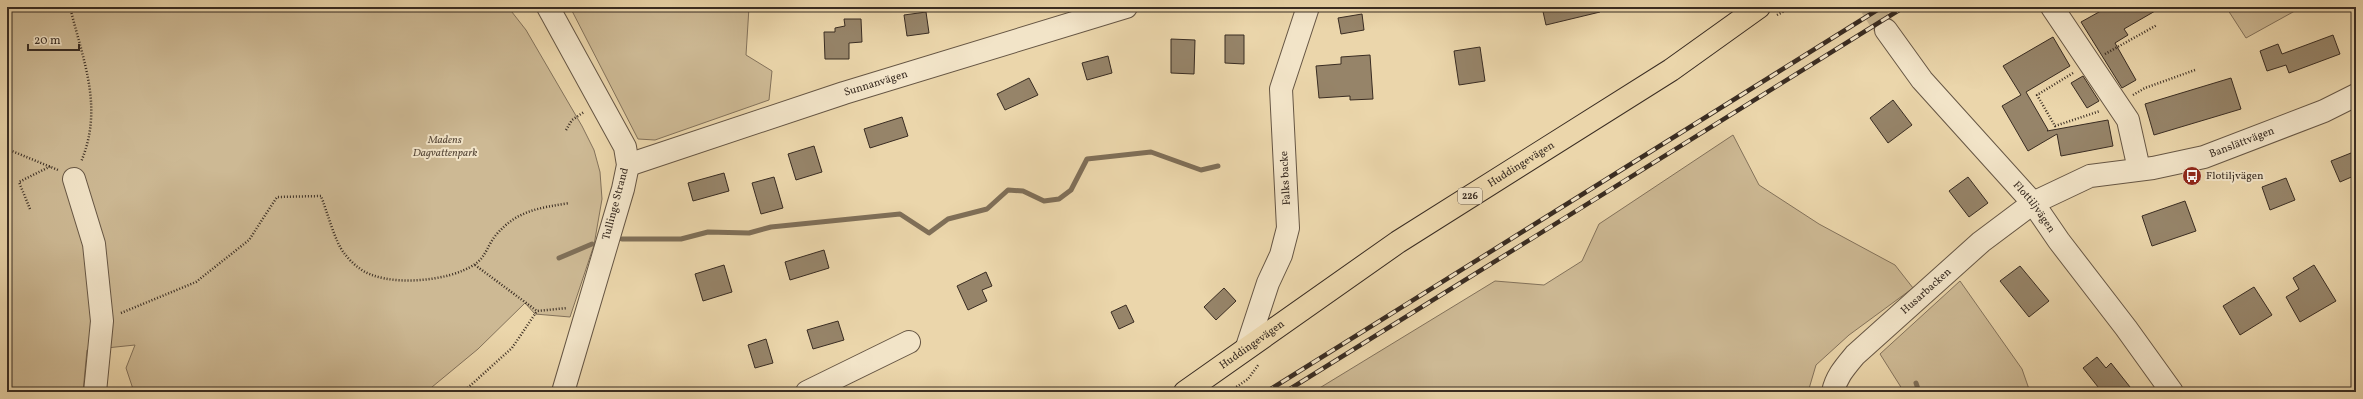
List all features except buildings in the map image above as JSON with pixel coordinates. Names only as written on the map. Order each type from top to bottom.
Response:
[{"type":"main road","name":"Huddingevägen","points":[[1185,392],[1398,242],[1671,70],[1759,7]]},
{"type":"street","name":"Tullinge Strand","points":[[548,7],[625,147],[628,165],[623,189],[564,392]]},
{"type":"street","name":"Sunnanvägen","points":[[628,165],[844,93],[1126,7]]},
{"type":"street","name":"Falks backe","points":[[1247,347],[1268,283],[1281,255],[1288,228],[1281,89],[1308,7]]},
{"type":"street","points":[[2052,7],[2088,63],[2119,105],[2128,120],[2139,169]]},
{"type":"street","name":"Flottiljvägen","points":[[1886,30],[1922,80],[2033,203],[2059,241],[2126,328],[2172,392]]},
{"type":"street","name":"Banslättvägen","points":[[2033,203],[2090,176],[2204,157],[2324,111],[2356,95]]},
{"type":"street","points":[[74,179],[94,244],[102,321],[95,392]]},
{"type":"street","name":"Husarbacken","points":[[1832,392],[1842,370],[1855,355],[1981,242],[2033,203]]},
{"type":"street","points":[[807,392],[909,342]]},
{"type":"path","points":[[7,149],[51,166],[74,179],[85,153],[92,102],[89,75],[70,7]]},
{"type":"path","points":[[2157,25],[2088,63],[2038,96],[2055,126],[2119,105],[2145,88],[2195,70]]},
{"type":"path","points":[[566,130],[572,120],[600,102]]},
{"type":"path","points":[[30,209],[19,182],[51,166]]},
{"type":"path","points":[[102,321],[196,282],[249,240],[277,197],[321,196],[343,251],[359,269],[383,279],[426,280],[455,274],[475,265],[484,256],[496,235],[512,220],[531,209],[569,203]]},
{"type":"path","points":[[475,265],[537,311],[588,306]]},
{"type":"path","points":[[463,392],[512,348],[537,311]]},
{"type":"green space","name":"Madens Dagvattenpark","points":[[7,7],[508,7],[526,30],[582,126],[594,150],[600,172],[602,199],[594,245],[570,317],[535,314],[525,303],[478,349],[426,392],[134,392],[126,368],[135,345],[87,350],[83,392],[7,392]]},
{"type":"green space","points":[[570,7],[749,7],[746,55],[772,71],[769,100],[655,140],[638,139]]},
{"type":"green space","points":[[2226,7],[2302,7],[2246,38]]},
{"type":"green space","points":[[1733,135],[1759,185],[1819,224],[1895,265],[1913,288],[1849,335],[1816,365],[1808,392],[1313,392],[1495,281],[1544,285],[1582,261],[1599,224]]},
{"type":"green space","points":[[1960,281],[2022,369],[2030,392],[1904,392],[1880,354]]},
{"type":"waterway","points":[[622,239],[681,239],[708,232],[749,233],[771,227],[900,214],[929,233],[948,219],[987,209],[1008,190],[1023,191],[1044,201],[1059,199],[1071,190],[1087,159],[1151,152],[1201,170],[1218,166]]},
{"type":"waterway","points":[[559,258],[592,244]]},
{"type":"waterway","points":[[1916,383],[1919,392]]},
{"type":"tunnel","points":[[1871,7],[1886,30]]},
{"type":"railway","points":[[1266,392],[1882,7]]},
{"type":"railway","points":[[1285,392],[1904,7]]},
{"type":"place","name":"Flotiljvägen","points":[[2192,176]]}]
